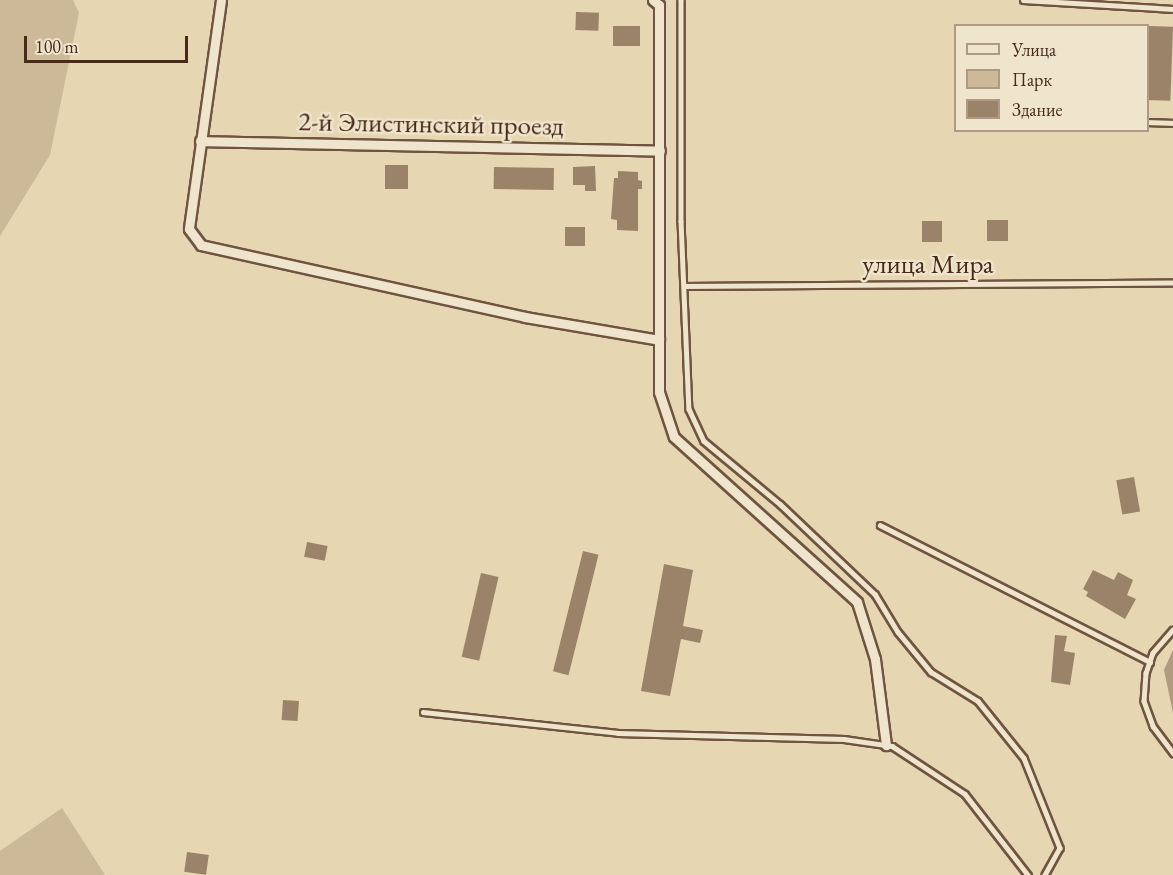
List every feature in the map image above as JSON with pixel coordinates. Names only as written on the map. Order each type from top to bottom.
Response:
[{"type":"street","points":[[221,0],[189,229],[201,244],[525,317],[659,340]]},
{"type":"street","points":[[653,0],[659,5],[659,392],[674,437],[857,602],[875,659],[886,745]]},
{"type":"street","name":"2-й Элистинский проезд","points":[[200,141],[660,151]]},
{"type":"lane","points":[[681,0],[684,286],[688,409],[704,441],[780,504],[875,594],[898,632],[931,672],[978,701],[1024,758],[1060,848],[1045,875]]},
{"type":"lane","points":[[1023,0],[1173,9]]},
{"type":"lane","points":[[1149,122],[1173,123]]},
{"type":"lane","name":"улица Мира","points":[[684,286],[1173,283]]},
{"type":"lane","points":[[880,525],[1150,662]]},
{"type":"lane","points":[[1173,630],[1150,662],[1144,701],[1153,726],[1173,753]]},
{"type":"lane","points":[[423,712],[618,733],[844,739],[886,745],[965,794],[1029,875]]},
{"type":"green space","points":[[0,0],[73,0],[79,13],[50,155],[0,236]]},
{"type":"green space","points":[[62,808],[105,875],[0,875],[0,851]]},
{"type":"shaded area","points":[[1173,650],[1173,713],[1164,670]]},
{"type":"building","points":[[576,12],[599,13],[598,31],[575,30]]},
{"type":"building","points":[[613,26],[640,26],[640,46],[613,46]]},
{"type":"building","points":[[1149,26],[1173,27],[1170,101],[1149,100]]},
{"type":"building","points":[[385,165],[408,165],[408,189],[385,189]]},
{"type":"building","points":[[595,166],[596,191],[585,191],[585,185],[573,185],[573,167]]},
{"type":"building","points":[[494,167],[554,168],[554,190],[494,189]]},
{"type":"building","points":[[618,171],[638,172],[638,180],[642,181],[642,189],[638,189],[638,231],[617,230],[617,220],[611,219],[614,178],[618,178]]},
{"type":"building","points":[[987,220],[1008,220],[1008,241],[987,241]]},
{"type":"building","points":[[922,221],[942,221],[942,242],[922,242]]},
{"type":"building","points":[[565,227],[585,227],[585,246],[565,246]]},
{"type":"building","points":[[1134,477],[1140,511],[1122,515],[1116,480]]},
{"type":"building","points":[[307,542],[328,546],[325,561],[304,557]]},
{"type":"building","points":[[583,551],[599,555],[569,675],[553,671]]},
{"type":"building","points":[[664,564],[693,570],[683,626],[703,630],[700,643],[681,639],[670,696],[641,691]]},
{"type":"building","points":[[1093,570],[1114,580],[1118,572],[1133,580],[1127,595],[1136,599],[1125,619],[1086,596],[1088,592],[1083,589]]},
{"type":"building","points":[[481,573],[499,577],[479,661],[462,657]]},
{"type":"building","points":[[1055,635],[1067,636],[1064,651],[1075,653],[1070,685],[1051,682]]},
{"type":"building","points":[[283,700],[299,701],[298,721],[282,720]]},
{"type":"building","points":[[187,852],[209,855],[206,875],[184,872]]}]
